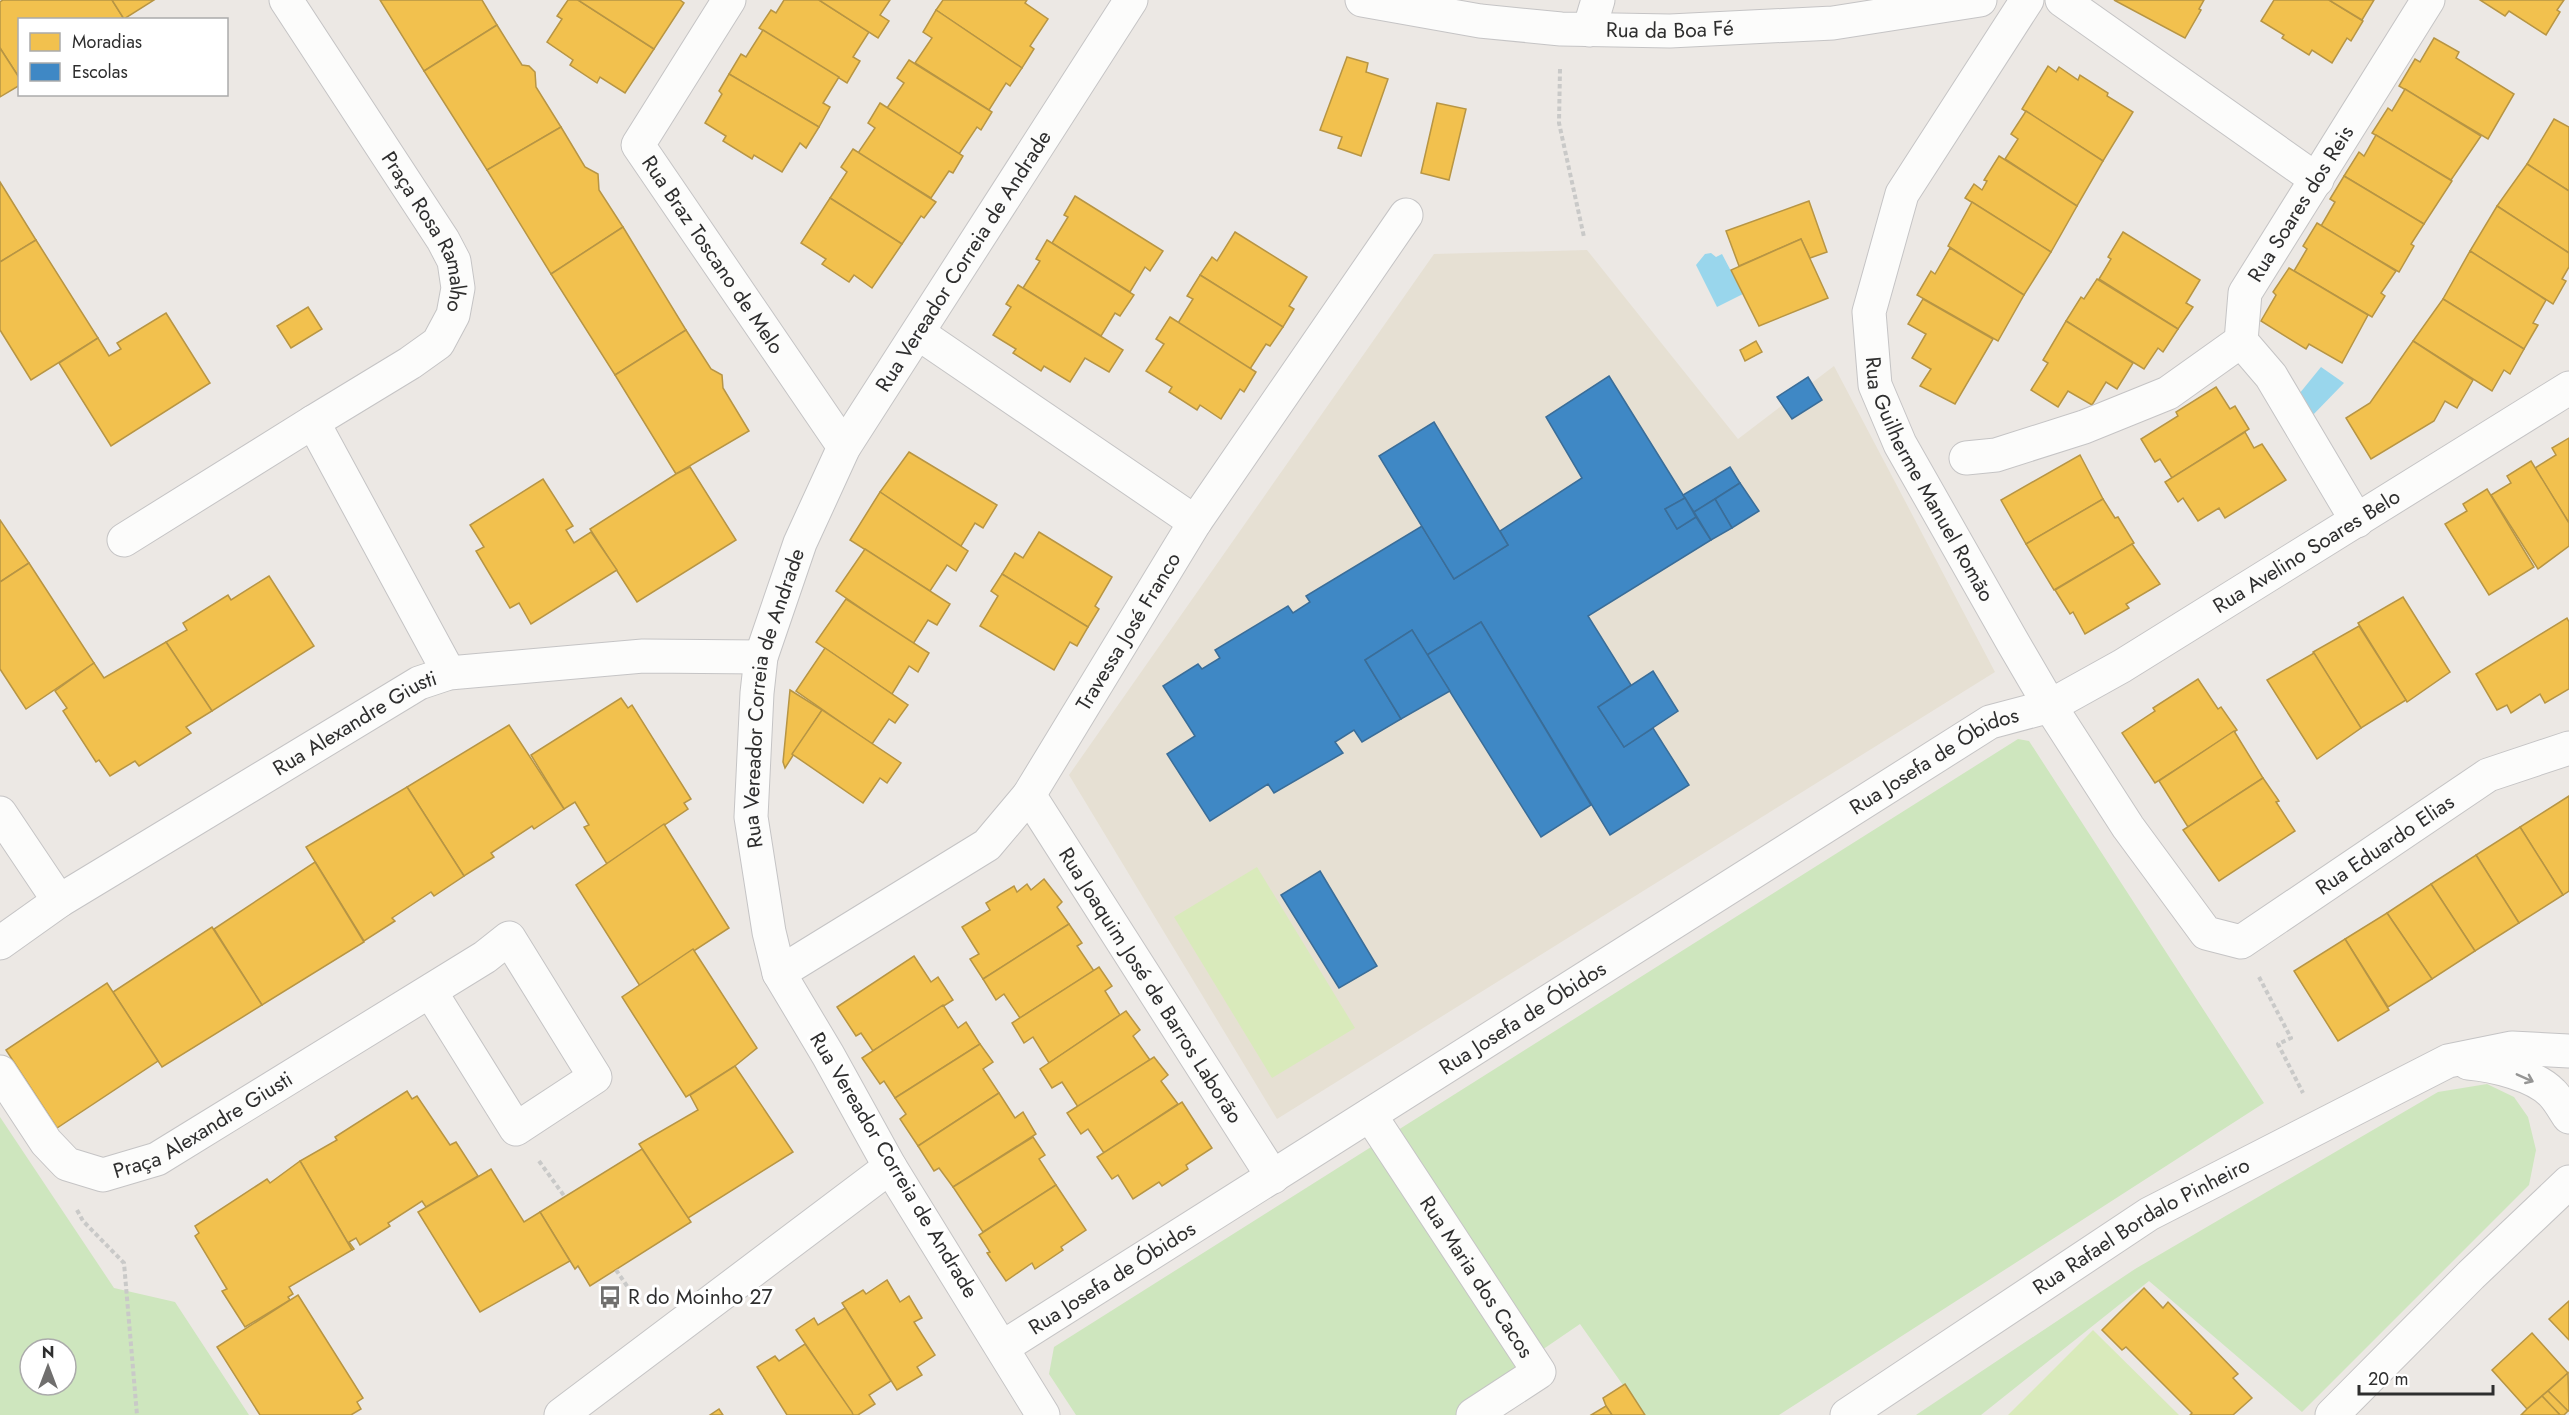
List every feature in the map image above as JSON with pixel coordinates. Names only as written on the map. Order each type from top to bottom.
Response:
[{"type":"street","name":"Praça Rosa Ramalho","points":[[124,540],[410,363],[438,343],[453,315],[458,288],[454,261],[443,240],[286,0]]},
{"type":"street","name":"Rua Braz Toscano de Melo","points":[[729,0],[638,145],[844,447]]},
{"type":"street","name":"Rua da Boa Fé","points":[[1362,0],[1480,21],[1583,19],[1670,31],[1833,23],[1980,0]]},
{"type":"street","name":"Rua Guilherme Manuel Romão","points":[[2027,0],[1902,194],[1869,312],[1875,385],[1900,444],[2050,706],[2128,827],[2206,933],[2241,942]]},
{"type":"street","points":[[2062,0],[2317,180]]},
{"type":"street","name":"Rua Soares dos Reis","points":[[2241,341],[2245,293],[2428,0]]},
{"type":"street","name":"Rua Vereador Correia de Andrade","points":[[1043,1415],[890,1167],[828,1055],[779,973],[769,932],[751,818],[762,657],[800,543],[844,447],[1127,1]]},
{"type":"street","name":"Travessa José Franco","points":[[779,973],[987,846],[1029,795],[1195,522],[1406,215]]},
{"type":"street","points":[[918,333],[1195,522]]},
{"type":"street","points":[[1966,458],[1996,455],[2084,427],[2168,393],[2241,341],[2271,376],[2357,521]]},
{"type":"street","name":"Rua Avelino Soares Belo","points":[[2050,706],[2122,666],[2357,521],[2566,386]]},
{"type":"street","points":[[313,422],[449,673]]},
{"type":"street","name":"Rua Alexandre Giusti","points":[[0,943],[59,902],[419,683],[449,673],[643,656],[762,657]]},
{"type":"street","name":"Rua Josefa de Óbidos","points":[[1003,1347],[1990,722],[2050,706]]},
{"type":"street","name":"Rua Eduardo Elias","points":[[2241,942],[2488,776],[2569,748]]},
{"type":"street","name":"Rua Joaquim José de Barros Laborão","points":[[1029,795],[1273,1177]]},
{"type":"street","points":[[0,813],[59,902]]},
{"type":"street","name":"Praça Alexandre Giusti","points":[[0,1072],[46,1142],[67,1164],[103,1175],[157,1160],[430,991],[485,957],[509,938],[595,1077],[516,1129],[430,991]]},
{"type":"street","name":"Rua Rafael Bordalo Pinheiro","points":[[1847,1415],[2149,1214],[2448,1061],[2512,1048],[2569,1051]]},
{"type":"street","points":[[2448,1061],[2487,1064],[2527,1078],[2552,1092],[2569,1117]]},
{"type":"street","name":"Rua Maria dos Cacos","points":[[1370,1115],[1539,1372],[1473,1415]]},
{"type":"street","points":[[561,1415],[890,1167]]},
{"type":"street","points":[[2332,1415],[2471,1275],[2569,1182]]},
{"type":"path","points":[[1583,19],[1559,123],[1584,237]]},
{"type":"path","points":[[2241,942],[2291,1038],[2278,1044],[2320,1126]]},
{"type":"path","points":[[67,1164],[74,1203],[83,1221],[124,1263],[137,1415]]},
{"type":"shaded area","points":[[1587,250],[1738,439],[1834,366],[1995,672],[1277,1119],[1069,775],[1434,254]]},
{"type":"green space","points":[[2018,739],[2029,741],[2264,1103],[1779,1415],[1644,1415],[1580,1324],[1473,1397],[1485,1415],[1076,1415],[1049,1374],[1054,1347]]},
{"type":"green space","points":[[1257,867],[1355,1028],[1272,1078],[1174,917]]},
{"type":"green space","points":[[2487,1084],[2514,1097],[2528,1117],[2536,1150],[2529,1185],[2302,1412],[2149,1281],[1981,1415],[1916,1415],[2135,1269],[2438,1092]]},
{"type":"green space","points":[[0,1117],[114,1288],[175,1302],[249,1415],[0,1415]]},
{"type":"green space","points":[[2093,1330],[2179,1415],[2008,1415]]},
{"type":"water","points":[[1711,253],[1716,257],[1722,254],[1743,294],[1717,307],[1696,265],[1705,254]]},
{"type":"water","points":[[2321,367],[2344,383],[2309,419],[2295,399]]},
{"type":"building: Moradias","points":[[3,0],[112,0],[123,18],[18,18],[18,76],[0,48],[0,2]]},
{"type":"building: Moradias","points":[[112,0],[154,0],[126,18]]},
{"type":"building: Moradias","points":[[380,0],[482,0],[497,25],[424,71]]},
{"type":"building: Moradias","points":[[568,0],[578,0],[654,49],[625,93],[600,77],[597,83],[570,65],[573,60],[547,42],[562,19],[557,16]]},
{"type":"building: Moradias","points":[[578,0],[680,0],[684,3],[654,49]]},
{"type":"building: Moradias","points":[[784,0],[819,0],[869,32],[853,57],[860,61],[847,83],[759,28],[771,10],[776,13]]},
{"type":"building: Moradias","points":[[819,0],[890,0],[880,15],[889,21],[878,38]]},
{"type":"building: Moradias","points":[[943,0],[1027,0],[1025,3],[1048,19],[1030,46],[1034,49],[1022,68],[936,10]]},
{"type":"building: Moradias","points":[[2114,0],[2204,0],[2185,38]]},
{"type":"building: Moradias","points":[[2274,0],[2329,0],[2363,21],[2351,41],[2347,38],[2332,63],[2312,50],[2309,55],[2282,38],[2284,35],[2261,21]]},
{"type":"building: Moradias","points":[[2329,0],[2374,0],[2362,20]]},
{"type":"building: Moradias","points":[[2480,0],[2564,0],[2557,10],[2560,12],[2546,35],[2509,11],[2505,16]]},
{"type":"building: Moradias","points":[[936,10],[1022,68],[1010,86],[1006,83],[989,110],[915,63],[932,38],[923,32]]},
{"type":"building: Moradias","points":[[497,25],[522,65],[529,66],[535,72],[536,87],[561,127],[487,170],[424,71]]},
{"type":"building: Moradias","points":[[763,30],[839,77],[823,103],[830,107],[819,127],[729,74],[741,54],[746,57]]},
{"type":"building: Moradias","points":[[2434,38],[2459,52],[2456,58],[2514,94],[2488,139],[2399,86],[2415,59],[2420,62]]},
{"type":"building: Moradias","points":[[0,48],[18,76],[18,86],[0,97]]},
{"type":"building: Moradias","points":[[1347,57],[1368,63],[1366,72],[1388,79],[1361,156],[1338,148],[1342,137],[1320,130]]},
{"type":"building: Moradias","points":[[909,60],[992,112],[981,130],[977,127],[959,154],[887,108],[904,83],[897,78]]},
{"type":"building: Moradias","points":[[2048,66],[2056,72],[2059,67],[2078,80],[2080,75],[2133,112],[2103,161],[2022,109]]},
{"type":"building: Moradias","points":[[729,74],[819,127],[806,148],[800,143],[782,172],[754,155],[752,159],[723,141],[726,136],[705,123],[722,94],[719,91]]},
{"type":"building: Moradias","points":[[2405,89],[2481,136],[2451,180],[2372,133],[2388,108],[2392,111]]},
{"type":"building: Moradias","points":[[880,103],[963,156],[953,173],[949,171],[931,198],[858,153],[875,128],[868,123]]},
{"type":"building: Moradias","points":[[1437,103],[1466,109],[1449,180],[1421,173]]},
{"type":"building: Moradias","points":[[2026,111],[2103,161],[2077,206],[2005,159],[2018,139],[2011,134]]},
{"type":"building: Moradias","points":[[2554,119],[2569,127],[2569,191],[2527,164]]},
{"type":"building: Moradias","points":[[561,127],[585,167],[598,174],[599,190],[623,227],[551,274],[487,170]]},
{"type":"building: Moradias","points":[[2376,135],[2452,181],[2424,224],[2344,176],[2359,152],[2364,156]]},
{"type":"building: Moradias","points":[[853,149],[936,202],[924,218],[921,216],[902,244],[830,198],[847,172],[841,167]]},
{"type":"building: Moradias","points":[[1999,156],[2077,206],[2051,252],[1965,198],[1974,184],[1982,190],[1987,181],[1984,180]]},
{"type":"building: Moradias","points":[[2527,164],[2569,191],[2569,253],[2497,206]]},
{"type":"building: Moradias","points":[[2344,176],[2424,224],[2411,244],[2414,246],[2399,272],[2321,226],[2335,202],[2330,199]]},
{"type":"building: Moradias","points":[[0,182],[36,240],[0,262]]},
{"type":"building: Moradias","points":[[1075,196],[1163,251],[1150,271],[1145,267],[1130,292],[1052,243],[1068,217],[1064,215]]},
{"type":"building: Moradias","points":[[830,198],[902,244],[872,288],[854,275],[849,282],[822,264],[826,259],[801,243]]},
{"type":"building: Moradias","points":[[1809,201],[1827,252],[1810,258],[1801,239],[1739,266],[1726,231]]},
{"type":"building: Moradias","points":[[1972,202],[2051,252],[2024,295],[1948,246]]},
{"type":"building: Moradias","points":[[2497,206],[2569,253],[2569,267],[2562,279],[2566,281],[2553,304],[2470,251]]},
{"type":"building: Moradias","points":[[2317,223],[2396,271],[2381,293],[2385,296],[2372,317],[2294,271],[2307,249],[2303,246]]},
{"type":"building: Moradias","points":[[623,227],[686,330],[615,375],[551,274]]},
{"type":"building: Moradias","points":[[1235,232],[1307,277],[1289,306],[1294,309],[1283,327],[1200,275],[1212,257],[1217,261]]},
{"type":"building: Moradias","points":[[2123,232],[2200,280],[2186,303],[2193,307],[2178,329],[2099,279],[2111,259],[2108,257]]},
{"type":"building: Moradias","points":[[1801,239],[1828,298],[1759,326],[1731,270]]},
{"type":"building: Moradias","points":[[36,240],[98,338],[31,380],[0,330],[0,262]]},
{"type":"building: Moradias","points":[[1047,240],[1134,295],[1120,316],[1115,313],[1101,336],[1023,288],[1040,261],[1036,259]]},
{"type":"building: Moradias","points":[[1950,248],[2024,295],[1998,341],[1917,295],[1931,271],[1935,274]]},
{"type":"building: Moradias","points":[[2470,251],[2546,300],[2533,323],[2538,325],[2524,349],[2443,299]]},
{"type":"building: Moradias","points":[[2289,268],[2368,315],[2342,363],[2309,344],[2306,349],[2261,321],[2276,295],[2273,292]]},
{"type":"building: Moradias","points":[[1200,275],[1283,327],[1270,346],[1266,344],[1250,369],[1178,323],[1193,299],[1187,296]]},
{"type":"building: Moradias","points":[[2097,279],[2178,329],[2163,352],[2158,348],[2144,369],[2066,321],[2081,297],[2084,299]]},
{"type":"building: Moradias","points":[[1018,285],[1123,350],[1109,372],[1085,358],[1070,382],[1044,366],[1041,371],[1013,353],[1016,349],[993,335],[1011,307],[1006,304]]},
{"type":"building: Moradias","points":[[1923,299],[1993,339],[1955,404],[1920,386],[1931,369],[1912,358],[1926,334],[1908,324]]},
{"type":"building: Moradias","points":[[2443,299],[2524,349],[2510,374],[2504,370],[2492,391],[2413,341]]},
{"type":"building: Moradias","points":[[308,307],[322,329],[291,348],[277,326]]},
{"type":"building: Moradias","points":[[166,313],[210,383],[111,446],[59,363],[98,338],[109,356],[121,349],[117,343]]},
{"type":"building: Moradias","points":[[1170,317],[1256,372],[1244,392],[1240,389],[1221,419],[1200,405],[1197,410],[1169,392],[1172,387],[1146,371],[1164,344],[1156,339]]},
{"type":"building: Moradias","points":[[2066,321],[2133,363],[2117,389],[2106,382],[2092,405],[2068,391],[2058,407],[2031,390],[2048,363],[2043,360]]},
{"type":"building: Moradias","points":[[686,330],[711,369],[722,375],[723,388],[749,431],[676,474],[615,375]]},
{"type":"building: Moradias","points":[[1756,341],[1762,352],[1745,361],[1740,350]]},
{"type":"building: Moradias","points":[[2413,341],[2473,380],[2457,408],[2445,401],[2434,421],[2371,459],[2346,418],[2370,403]]},
{"type":"building: Moradias","points":[[2216,387],[2230,409],[2235,406],[2249,429],[2172,478],[2160,459],[2155,462],[2141,439],[2178,416],[2176,412]]},
{"type":"building: Moradias","points":[[2245,432],[2254,448],[2262,444],[2286,480],[2225,518],[2219,508],[2198,521],[2183,498],[2178,502],[2165,482]]},
{"type":"building: Moradias","points":[[2569,438],[2569,523],[2535,468],[2556,455],[2552,448]]},
{"type":"building: Moradias","points":[[909,452],[997,505],[983,528],[975,523],[961,546],[880,492]]},
{"type":"building: Moradias","points":[[2080,455],[2103,499],[2026,544],[2001,500]]},
{"type":"building: Moradias","points":[[2531,461],[2569,523],[2569,546],[2538,569],[2491,495],[2511,483],[2507,476]]},
{"type":"building: Moradias","points":[[690,467],[736,540],[637,602],[590,529]]},
{"type":"building: Moradias","points":[[543,479],[573,526],[566,530],[574,543],[591,532],[617,570],[531,624],[519,603],[510,608],[476,551],[484,547],[470,525]]},
{"type":"building: Moradias","points":[[2487,489],[2534,567],[2489,595],[2445,524],[2467,511],[2463,504]]},
{"type":"building: Moradias","points":[[880,492],[968,551],[956,571],[947,565],[930,591],[850,540]]},
{"type":"building: Moradias","points":[[2103,499],[2115,518],[2118,517],[2134,543],[2054,590],[2026,544]]},
{"type":"building: Moradias","points":[[0,520],[29,563],[0,582]]},
{"type":"building: Moradias","points":[[1039,532],[1112,577],[1095,606],[1099,609],[1088,627],[1002,574],[1015,553],[1023,558]]},
{"type":"building: Moradias","points":[[2132,544],[2160,584],[2126,604],[2129,608],[2085,634],[2073,612],[2070,614],[2055,590]]},
{"type":"building: Moradias","points":[[865,549],[950,604],[937,625],[928,620],[913,644],[836,591]]},
{"type":"building: Moradias","points":[[29,563],[94,663],[26,709],[0,669],[0,582]]},
{"type":"building: Moradias","points":[[1002,574],[1088,627],[1077,646],[1070,642],[1054,670],[980,626],[998,596],[991,591]]},
{"type":"building: Moradias","points":[[269,576],[314,646],[212,711],[166,642],[187,630],[183,623],[228,595],[231,600]]},
{"type":"building: Moradias","points":[[2403,597],[2450,672],[2407,702],[2358,623]]},
{"type":"building: Moradias","points":[[846,599],[929,653],[918,672],[909,666],[892,694],[816,642]]},
{"type":"building: Moradias","points":[[2567,618],[2569,622],[2569,689],[2545,703],[2540,694],[2511,713],[2507,705],[2497,710],[2476,674]]},
{"type":"building: Moradias","points":[[2359,626],[2406,700],[2361,728],[2313,652]]},
{"type":"building: Moradias","points":[[166,642],[212,711],[186,727],[191,733],[139,766],[135,761],[110,776],[99,760],[96,762],[63,711],[67,708],[55,691],[94,663],[104,678]]},
{"type":"building: Moradias","points":[[825,648],[908,705],[895,723],[889,719],[872,744],[796,691]]},
{"type":"building: Moradias","points":[[2314,653],[2361,728],[2317,759],[2267,680]]},
{"type":"building: Moradias","points":[[2198,679],[2218,709],[2221,707],[2237,730],[2155,783],[2122,733],[2155,711],[2153,708]]},
{"type":"building: Moradias","points":[[790,690],[822,710],[785,768],[783,762]]},
{"type":"building: Moradias","points":[[621,698],[628,708],[632,705],[691,799],[684,803],[688,809],[607,864],[584,827],[589,825],[575,802],[564,809],[531,755]]},
{"type":"building: Moradias","points":[[822,710],[901,763],[887,783],[880,778],[863,803],[792,754]]},
{"type":"building: Moradias","points":[[509,725],[564,809],[534,829],[532,826],[491,853],[494,857],[464,876],[407,787]]},
{"type":"building: Moradias","points":[[2234,731],[2263,778],[2188,827],[2159,781]]},
{"type":"building: Moradias","points":[[2263,778],[2279,801],[2276,802],[2295,831],[2219,881],[2183,830]]},
{"type":"building: Moradias","points":[[407,787],[464,876],[434,896],[431,892],[392,918],[395,921],[364,941],[306,847]]},
{"type":"building: Moradias","points":[[2569,796],[2569,891],[2563,895],[2520,827]]},
{"type":"building: Moradias","points":[[664,824],[729,928],[640,986],[576,885]]},
{"type":"building: Moradias","points":[[2520,827],[2563,895],[2519,923],[2476,855]]},
{"type":"building: Moradias","points":[[2476,855],[2519,923],[2475,951],[2431,884]]},
{"type":"building: Moradias","points":[[315,862],[364,942],[262,1005],[214,929]]},
{"type":"building: Moradias","points":[[1044,879],[1062,902],[1057,907],[1069,924],[983,979],[970,959],[979,954],[962,927],[990,910],[986,903],[1014,886],[1017,892],[1027,884],[1031,890]]},
{"type":"building: Moradias","points":[[2431,884],[2475,951],[2432,979],[2387,913]]},
{"type":"building: Moradias","points":[[2387,913],[2432,979],[2388,1007],[2345,939]]},
{"type":"building: Moradias","points":[[1069,924],[1082,943],[1077,946],[1094,971],[1020,1018],[1004,994],[996,1000],[983,979]]},
{"type":"building: Moradias","points":[[212,927],[262,1005],[162,1067],[113,992]]},
{"type":"building: Moradias","points":[[2345,939],[2389,1010],[2338,1041],[2294,971]]},
{"type":"building: Moradias","points":[[693,949],[757,1048],[735,1066],[686,1097],[622,997]]},
{"type":"building: Moradias","points":[[914,956],[931,982],[938,977],[953,1000],[873,1051],[861,1033],[856,1036],[837,1007]]},
{"type":"building: Moradias","points":[[1099,967],[1112,986],[1105,991],[1120,1015],[1049,1063],[1033,1037],[1024,1043],[1012,1023]]},
{"type":"building: Moradias","points":[[107,983],[158,1061],[57,1128],[6,1050]]},
{"type":"building: Moradias","points":[[943,1005],[958,1028],[966,1022],[980,1044],[895,1098],[884,1081],[880,1084],[862,1058]]},
{"type":"building: Moradias","points":[[1126,1011],[1140,1030],[1133,1036],[1150,1060],[1078,1107],[1062,1082],[1052,1088],[1040,1069]]},
{"type":"building: Moradias","points":[[980,1044],[993,1062],[983,1069],[999,1093],[918,1146],[900,1119],[906,1114],[895,1098]]},
{"type":"building: Moradias","points":[[1154,1057],[1168,1075],[1161,1081],[1178,1104],[1104,1153],[1088,1129],[1081,1134],[1067,1113]]},
{"type":"building: Moradias","points":[[735,1066],[793,1152],[688,1218],[639,1144],[698,1110],[690,1095]]},
{"type":"building: Moradias","points":[[407,1091],[412,1099],[417,1096],[450,1145],[456,1142],[478,1176],[426,1207],[422,1201],[388,1223],[390,1226],[360,1245],[356,1238],[349,1242],[354,1249],[352,1250],[300,1161],[337,1140],[335,1137]]},
{"type":"building: Moradias","points":[[999,1093],[1015,1118],[1023,1112],[1036,1134],[953,1187],[939,1168],[934,1171],[918,1146]]},
{"type":"building: Moradias","points":[[1182,1102],[1212,1148],[1186,1165],[1188,1169],[1162,1186],[1159,1182],[1133,1199],[1118,1175],[1112,1179],[1097,1157]]},
{"type":"building: Moradias","points":[[1033,1137],[1045,1155],[1039,1159],[1056,1185],[983,1232],[953,1187]]},
{"type":"building: Moradias","points":[[642,1149],[691,1222],[590,1286],[578,1266],[575,1269],[540,1212]]},
{"type":"building: Moradias","points":[[300,1161],[352,1250],[289,1287],[293,1294],[288,1297],[290,1300],[245,1327],[222,1291],[227,1289],[195,1236],[199,1233],[195,1226],[267,1179],[270,1183]]},
{"type":"building: Moradias","points":[[491,1169],[524,1222],[540,1212],[570,1261],[480,1312],[418,1212]]},
{"type":"building: Moradias","points":[[1056,1185],[1086,1230],[1061,1247],[1063,1250],[1035,1269],[1032,1263],[1006,1281],[987,1253],[990,1252],[979,1235]]},
{"type":"building: Moradias","points":[[887,1280],[900,1302],[909,1296],[922,1318],[914,1322],[935,1355],[917,1367],[922,1375],[897,1390],[842,1303],[863,1290],[866,1294]]},
{"type":"building: Moradias","points":[[2144,1288],[2163,1308],[2168,1302],[2238,1374],[2233,1378],[2252,1398],[2233,1415],[2190,1415],[2192,1413],[2126,1347],[2122,1350],[2102,1330]]},
{"type":"building: Moradias","points":[[298,1295],[363,1398],[357,1402],[361,1409],[351,1415],[260,1415],[217,1347]]},
{"type":"building: Moradias","points":[[2569,1301],[2569,1340],[2549,1319]]},
{"type":"building: Moradias","points":[[845,1308],[891,1381],[869,1395],[875,1404],[858,1415],[853,1415],[796,1330],[814,1318],[818,1325]]},
{"type":"building: Moradias","points":[[2532,1333],[2568,1373],[2527,1409],[2492,1370]]},
{"type":"building: Moradias","points":[[805,1344],[853,1415],[787,1415],[757,1367],[775,1356],[779,1361]]},
{"type":"building: Moradias","points":[[2568,1373],[2569,1410],[2568,1411],[2548,1391]]},
{"type":"building: Moradias","points":[[1625,1384],[1645,1415],[1612,1415],[1606,1406],[1603,1398]]},
{"type":"building: Moradias","points":[[2548,1391],[2568,1411],[2564,1415],[2560,1415],[2542,1396]]},
{"type":"building: Moradias","points":[[2542,1396],[2560,1415],[2521,1415],[2527,1409]]},
{"type":"building: Moradias","points":[[1606,1406],[1612,1415],[1591,1415]]},
{"type":"building: Moradias","points":[[719,1409],[723,1415],[710,1415]]},
{"type":"building: Escolas","points":[[1609,376],[1685,498],[1665,509],[1677,529],[1696,517],[1711,540],[1588,616],[1631,685],[1598,707],[1624,747],[1653,728],[1689,785],[1610,835],[1481,622],[1427,655],[1412,630],[1365,660],[1401,719],[1362,742],[1354,730],[1335,742],[1343,753],[1274,793],[1268,784],[1210,821],[1167,754],[1195,736],[1163,686],[1198,664],[1202,669],[1220,658],[1215,650],[1288,606],[1293,613],[1310,602],[1306,596],[1422,526],[1454,579],[1508,545],[1500,531],[1582,478],[1546,417]]},
{"type":"building: Escolas","points":[[1808,377],[1822,400],[1792,419],[1777,397]]},
{"type":"building: Escolas","points":[[1434,422],[1508,545],[1454,579],[1379,456]]},
{"type":"building: Escolas","points":[[1730,467],[1740,483],[1694,512],[1683,495]]},
{"type":"building: Escolas","points":[[1740,483],[1759,511],[1732,528],[1715,499]]},
{"type":"building: Escolas","points":[[1685,498],[1696,517],[1677,529],[1665,509]]},
{"type":"building: Escolas","points":[[1715,499],[1732,528],[1711,540],[1694,512]]},
{"type":"building: Escolas","points":[[1481,622],[1591,805],[1541,837],[1427,655]]},
{"type":"building: Escolas","points":[[1412,630],[1450,691],[1401,719],[1365,660]]},
{"type":"building: Escolas","points":[[1653,671],[1678,711],[1624,747],[1598,707]]},
{"type":"building: Escolas","points":[[1320,871],[1377,966],[1339,988],[1281,895]]},
{"type":"place","name":"R do Moinho 27","points":[[610,1297]]}]
